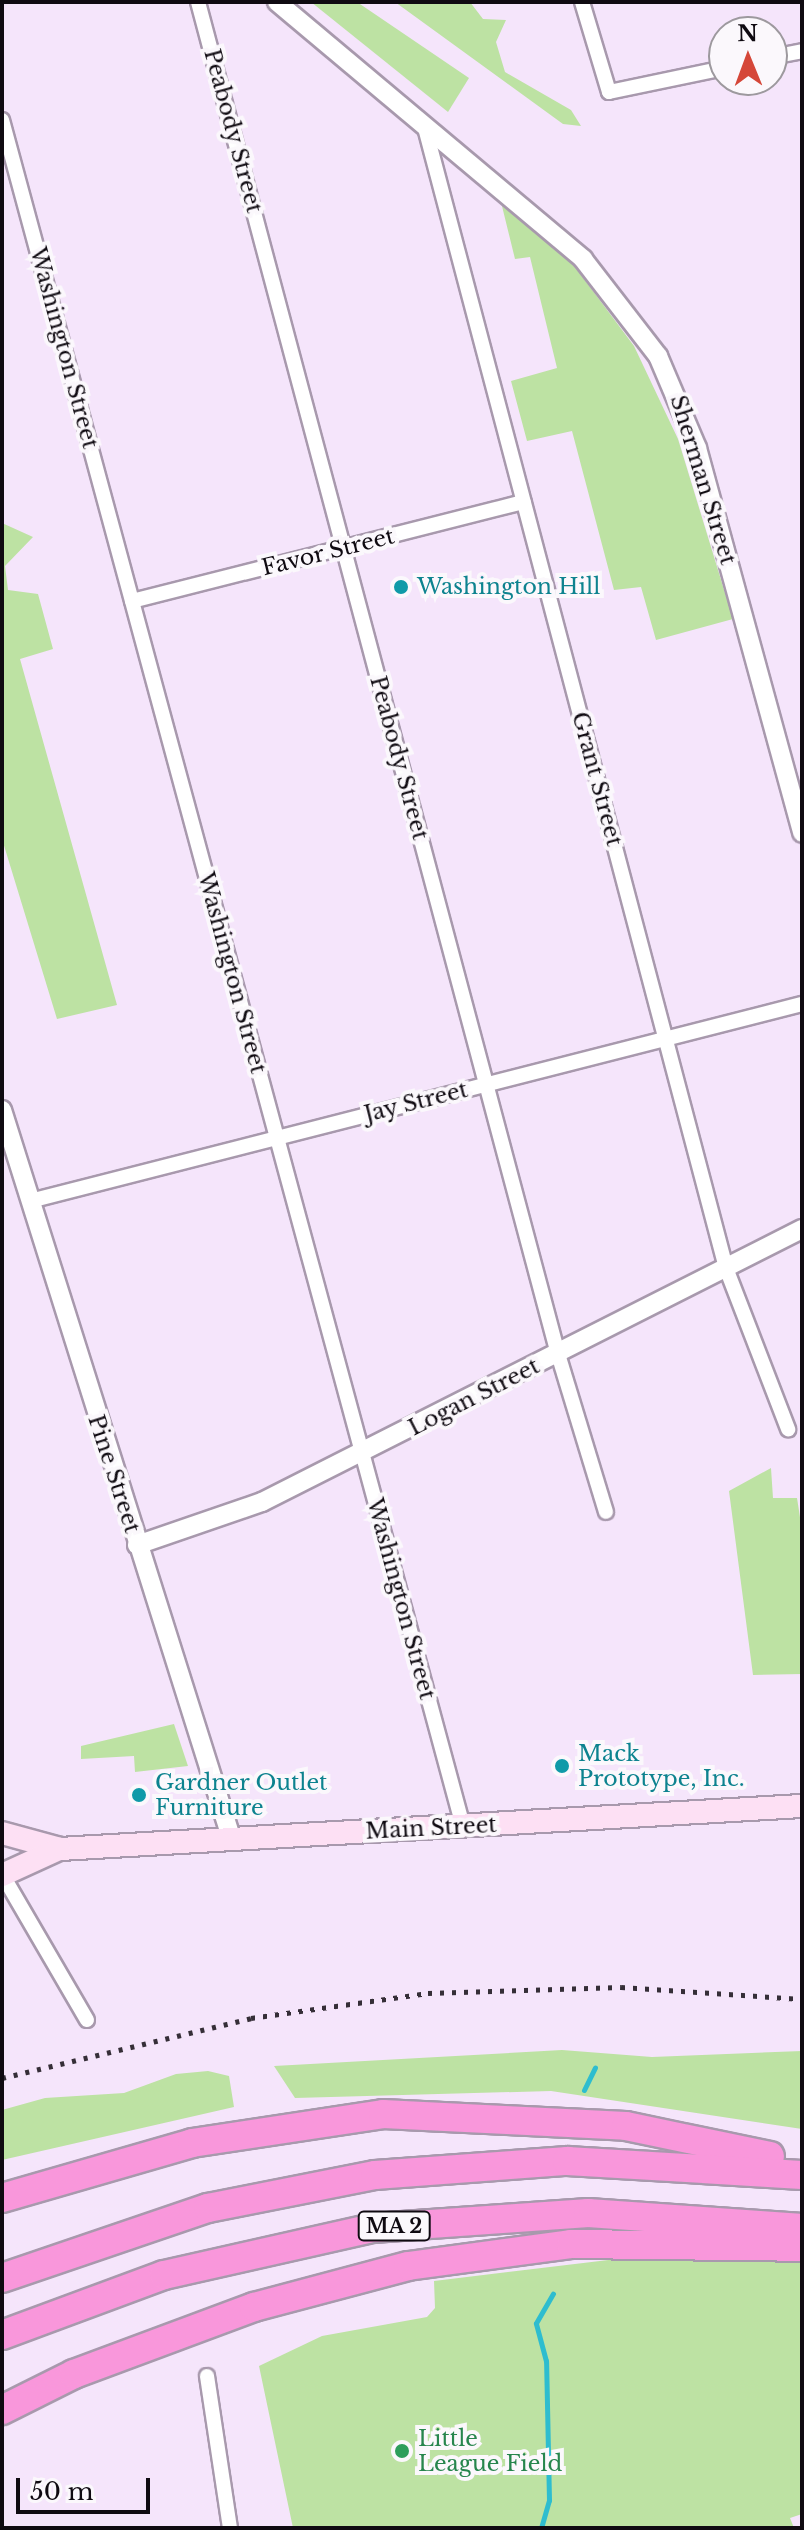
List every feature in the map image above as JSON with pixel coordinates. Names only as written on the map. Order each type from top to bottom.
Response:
[{"type":"highway","points":[[2,2198],[192,2143],[383,2114],[626,2126],[802,2163]]},
{"type":"highway","name":"MA 2","points":[[2,2278],[208,2208],[375,2175],[583,2161],[802,2175]]},
{"type":"highway","name":"MA 2","points":[[2,2335],[177,2272],[373,2228],[588,2213],[802,2228]]},
{"type":"highway","points":[[2,2410],[74,2374],[254,2307],[408,2266],[571,2244],[802,2247]]},
{"type":"main road","name":"Main Street","points":[[2,1833],[60,1849],[802,1806]]},
{"type":"main road","name":"Main Street","points":[[2,1875],[60,1849]]},
{"type":"street","name":"Peabody Street","points":[[198,2],[558,1354],[606,1512]]},
{"type":"street","name":"Sherman Street","points":[[277,2],[424,122],[583,259],[678,392],[802,833]]},
{"type":"street","points":[[582,2],[609,92],[708,71]]},
{"type":"street","name":"Washington Street","points":[[2,120],[463,1826]]},
{"type":"street","name":"Grant Street","points":[[424,122],[726,1268],[788,1429]]},
{"type":"street","name":"Favor Street","points":[[132,601],[524,502]]},
{"type":"street","name":"Jay Street","points":[[30,1201],[802,1004]]},
{"type":"street","name":"Pine Street","points":[[2,1110],[231,1837]]},
{"type":"street","name":"Logan Street","points":[[137,1545],[262,1502],[802,1229]]},
{"type":"street","points":[[2,1875],[87,2020]]},
{"type":"street","points":[[207,2376],[230,2528]]},
{"type":"green space","points":[[311,2],[357,2],[469,78],[448,112]]},
{"type":"green space","points":[[395,2],[470,2],[483,19],[506,20],[496,42],[505,72],[571,110],[581,126],[563,124]]},
{"type":"green space","points":[[501,202],[572,263],[634,346],[678,439],[733,619],[656,640],[641,587],[614,590],[572,431],[527,441],[511,381],[557,368],[530,257],[515,259]]},
{"type":"green space","points":[[2,523],[33,537],[5,566],[8,590],[38,594],[53,649],[20,659],[117,1005],[57,1019],[2,839]]},
{"type":"green space","points":[[771,1468],[773,1498],[797,1498],[802,1530],[802,1674],[753,1675],[729,1491]]},
{"type":"green space","points":[[174,1724],[188,1766],[135,1772],[134,1756],[81,1759],[81,1746]]},
{"type":"green space","points":[[562,2050],[652,2057],[802,2051],[802,2129],[551,2091],[295,2098],[274,2066]]},
{"type":"green space","points":[[208,2071],[229,2076],[234,2107],[2,2160],[2,2110],[45,2098],[124,2093],[176,2074]]},
{"type":"green space","points":[[709,2257],[802,2263],[802,2514],[790,2518],[794,2528],[293,2528],[259,2366],[322,2336],[427,2317],[435,2308],[434,2281],[625,2258]]},
{"type":"waterway","points":[[584,2090],[595,2067]]},
{"type":"waterway","points":[[541,2528],[549,2500],[546,2361],[536,2323],[553,2293]]},
{"type":"railway","points":[[2,2078],[251,2018],[428,1993],[621,1987],[802,1999]]},
{"type":"place","name":"Washington Hill","points":[[401,587]]},
{"type":"place","name":"Mack Prototype, Inc.","points":[[562,1766]]},
{"type":"place","name":"Gardner Outlet Furniture","points":[[139,1795]]},
{"type":"place","name":"Little League Field","points":[[402,2451]]}]
